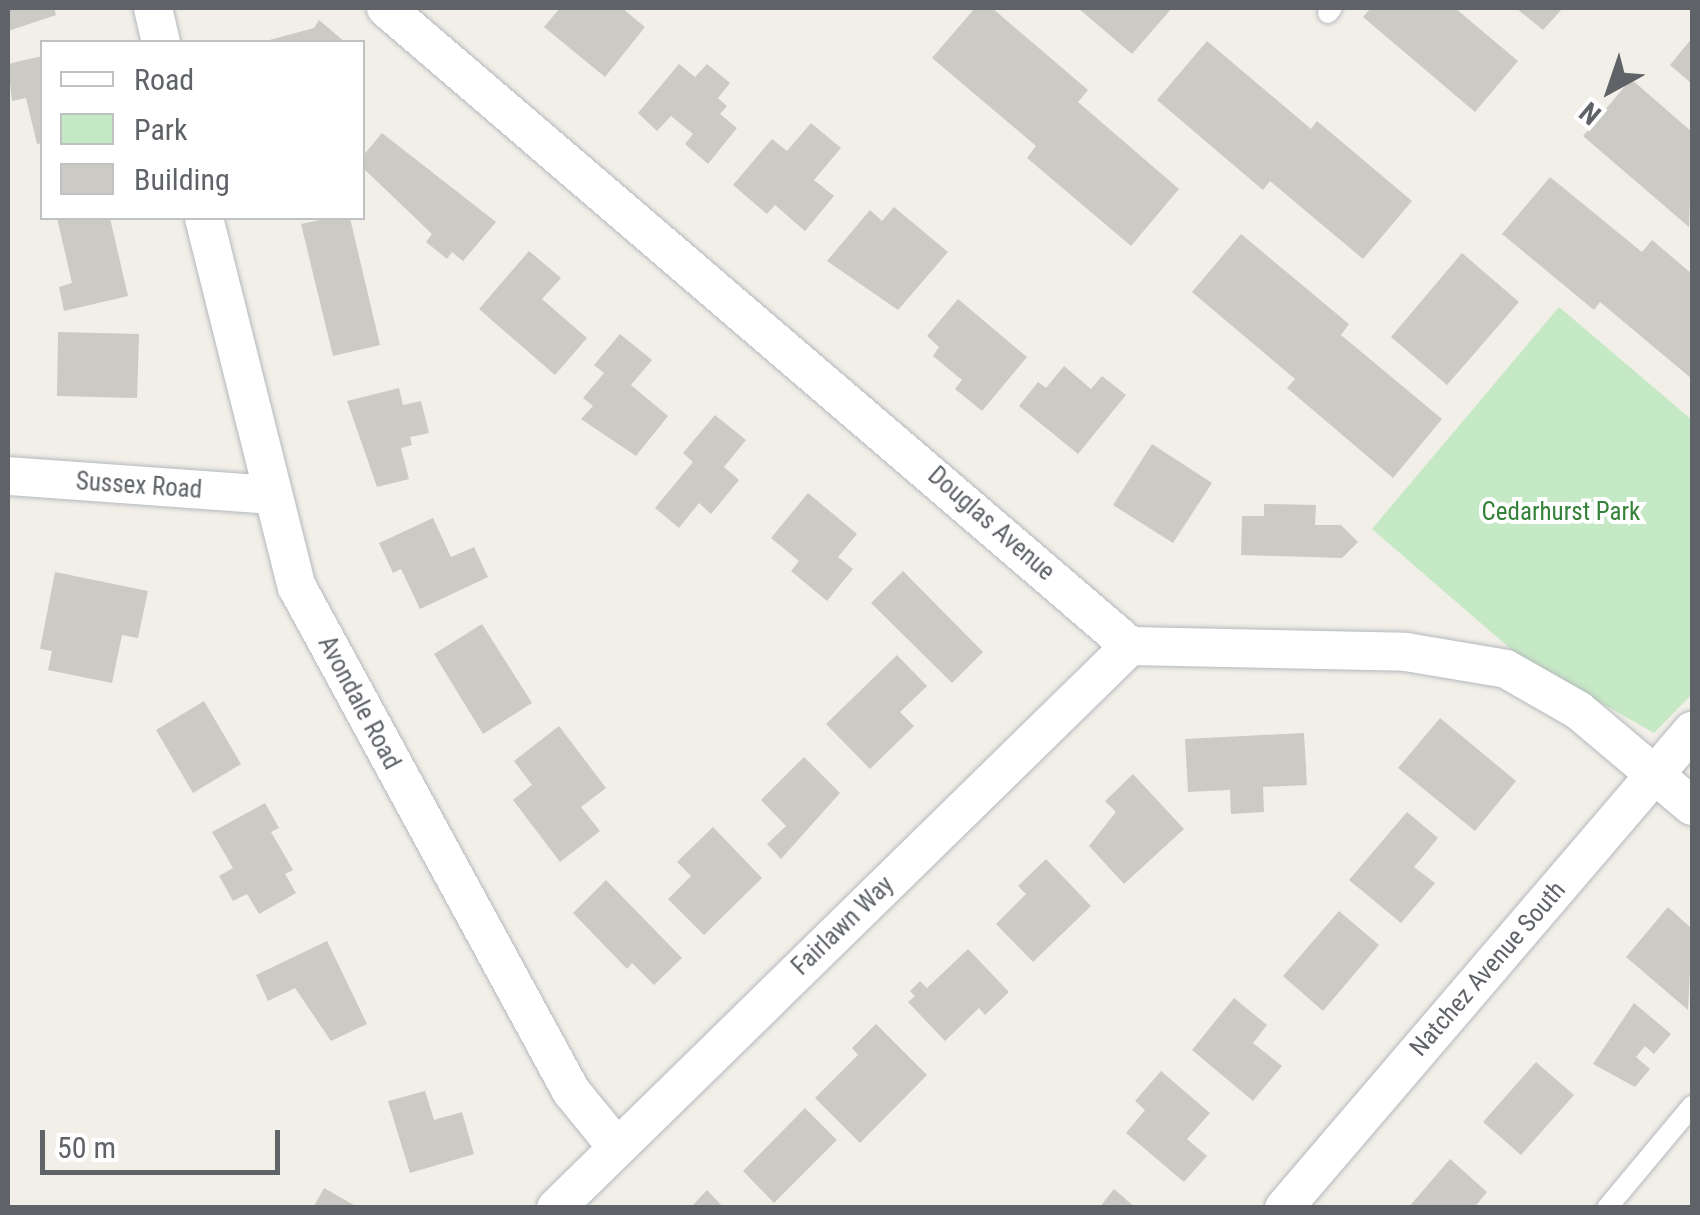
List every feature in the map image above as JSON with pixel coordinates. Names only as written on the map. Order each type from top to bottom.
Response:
[{"type":"street","points":[[153,8],[161,40]]},
{"type":"street","name":"Douglas Avenue","points":[[386,8],[1130,646]]},
{"type":"street","name":"Avondale Road","points":[[204,220],[297,587],[571,1091],[614,1145]]},
{"type":"street","name":"Sussex Road","points":[[8,476],[271,496]]},
{"type":"street","points":[[1130,646],[1461,658],[1506,669],[1546,690],[1692,806]]},
{"type":"street","name":"Fairlawn Way","points":[[556,1208],[614,1145],[1130,646]]},
{"type":"street","name":"Natchez Avenue South","points":[[1284,1208],[1692,731]]},
{"type":"lane","points":[[1608,1208],[1692,1106]]},
{"type":"green space","name":"Cedarhurst Park","points":[[1559,307],[1692,420],[1692,694],[1654,733],[1520,657],[1372,529]]},
{"type":"building","points":[[8,8],[54,8],[56,15],[8,31]]},
{"type":"building","points":[[560,8],[622,8],[645,27],[605,77],[544,27]]},
{"type":"building","points":[[975,8],[992,8],[1088,90],[1078,102],[1179,189],[1131,246],[1027,158],[1036,146],[932,58]]},
{"type":"building","points":[[1078,8],[1172,8],[1132,54]]},
{"type":"building","points":[[1371,8],[1455,8],[1518,61],[1475,112],[1363,17]]},
{"type":"building","points":[[1516,8],[1563,8],[1543,30]]},
{"type":"building","points":[[319,20],[343,40],[269,40],[314,28]]},
{"type":"building","points":[[1692,38],[1692,84],[1670,65]]},
{"type":"building","points":[[1207,41],[1311,129],[1317,121],[1412,201],[1363,259],[1270,181],[1263,190],[1157,100]]},
{"type":"building","points":[[40,56],[40,143],[37,144],[26,98],[12,101],[8,64]]},
{"type":"building","points":[[679,64],[695,77],[707,64],[730,83],[718,98],[727,106],[720,114],[737,128],[708,164],[685,144],[693,134],[671,116],[657,131],[638,113]]},
{"type":"building","points":[[1631,79],[1692,132],[1689,227],[1583,136]]},
{"type":"building","points":[[811,123],[841,148],[814,180],[834,196],[805,231],[775,205],[767,214],[733,185],[772,139],[787,151]]},
{"type":"building","points":[[382,133],[496,222],[463,261],[452,252],[447,259],[426,242],[432,234],[365,170],[365,153]]},
{"type":"building","points":[[1550,177],[1642,252],[1652,240],[1692,274],[1692,379],[1600,302],[1594,310],[1502,234]]},
{"type":"building","points":[[894,207],[948,252],[898,310],[827,261],[870,210],[882,221]]},
{"type":"building","points":[[57,220],[110,220],[128,296],[64,311],[59,287],[72,283]]},
{"type":"building","points":[[350,220],[380,345],[333,356],[301,224]]},
{"type":"building","points":[[1241,234],[1349,324],[1341,335],[1442,419],[1393,478],[1287,388],[1295,379],[1192,292]]},
{"type":"building","points":[[529,251],[561,278],[542,299],[587,338],[555,375],[479,309]]},
{"type":"building","points":[[1462,253],[1519,302],[1447,385],[1391,337]]},
{"type":"building","points":[[958,299],[1027,357],[982,411],[955,389],[962,380],[933,356],[939,347],[927,336]]},
{"type":"building","points":[[58,332],[139,334],[137,398],[57,396]]},
{"type":"building","points":[[620,334],[652,360],[631,385],[668,416],[636,456],[581,419],[593,406],[583,398],[604,373],[594,365]]},
{"type":"building","points":[[1064,366],[1091,389],[1102,376],[1126,395],[1078,454],[1019,406],[1038,382],[1046,388]]},
{"type":"building","points":[[399,388],[403,405],[421,401],[429,433],[410,437],[412,445],[401,448],[409,479],[377,487],[347,401]]},
{"type":"building","points":[[715,415],[746,440],[724,467],[739,480],[711,514],[699,503],[679,528],[655,508],[693,462],[683,453]]},
{"type":"building","points":[[1152,444],[1212,483],[1173,543],[1113,505]]},
{"type":"building","points":[[808,493],[857,534],[838,557],[853,569],[827,601],[791,571],[799,561],[771,538]]},
{"type":"building","points":[[1264,504],[1316,505],[1315,525],[1341,525],[1358,542],[1342,558],[1241,555],[1242,516],[1264,516]]},
{"type":"building","points":[[433,518],[451,557],[474,547],[488,577],[420,609],[401,569],[393,573],[379,543]]},
{"type":"building","points":[[903,571],[983,652],[952,683],[871,603]]},
{"type":"building","points":[[55,572],[148,591],[138,638],[122,635],[112,683],[48,670],[52,651],[40,649]]},
{"type":"building","points":[[482,624],[532,703],[483,734],[434,654]]},
{"type":"building","points":[[897,655],[927,686],[900,712],[914,726],[870,769],[826,724]]},
{"type":"building","points":[[204,701],[241,764],[193,793],[156,730]]},
{"type":"building","points":[[1440,718],[1516,781],[1475,831],[1398,768]]},
{"type":"building","points":[[559,726],[606,788],[581,807],[600,831],[560,862],[513,800],[532,785],[514,761]]},
{"type":"building","points":[[1304,733],[1307,785],[1263,787],[1264,812],[1231,814],[1230,790],[1188,792],[1185,739]]},
{"type":"building","points":[[804,757],[840,793],[781,859],[767,844],[786,826],[761,800]]},
{"type":"building","points":[[1133,774],[1184,829],[1124,884],[1089,846],[1116,812],[1105,801]]},
{"type":"building","points":[[265,803],[279,828],[271,832],[293,870],[285,874],[296,893],[259,914],[247,894],[233,901],[219,876],[233,868],[212,832]]},
{"type":"building","points":[[1407,812],[1438,838],[1414,867],[1435,883],[1401,923],[1349,880]]},
{"type":"building","points":[[713,827],[762,878],[704,935],[668,899],[691,876],[677,862]]},
{"type":"building","points":[[1046,859],[1091,906],[1033,962],[996,924],[1026,894],[1018,886]]},
{"type":"building","points":[[606,880],[682,958],[654,985],[632,963],[627,969],[573,913]]},
{"type":"building","points":[[1668,907],[1692,929],[1688,1010],[1626,957]]},
{"type":"building","points":[[1339,911],[1379,945],[1323,1011],[1283,976]]},
{"type":"building","points":[[327,941],[367,1024],[331,1041],[295,988],[268,1001],[256,975]]},
{"type":"building","points":[[968,949],[1009,992],[985,1015],[979,1008],[945,1041],[908,1002],[915,996],[910,991],[920,981],[927,988]]},
{"type":"building","points":[[1234,998],[1267,1025],[1253,1043],[1282,1066],[1253,1101],[1192,1050]]},
{"type":"building","points":[[1634,1003],[1671,1034],[1654,1054],[1645,1046],[1636,1057],[1650,1069],[1635,1087],[1593,1064]]},
{"type":"building","points":[[876,1024],[927,1075],[860,1143],[815,1098],[858,1055],[852,1048]]},
{"type":"building","points":[[1536,1062],[1574,1095],[1521,1155],[1483,1122]]},
{"type":"building","points":[[1161,1071],[1210,1113],[1187,1139],[1207,1156],[1184,1182],[1126,1133],[1145,1110],[1135,1101]]},
{"type":"building","points":[[425,1091],[434,1120],[462,1112],[474,1154],[410,1173],[388,1101]]},
{"type":"building","points":[[805,1108],[837,1140],[774,1203],[743,1171]]},
{"type":"building","points":[[1450,1159],[1487,1192],[1474,1208],[1408,1208]]},
{"type":"building","points":[[324,1188],[359,1208],[313,1208]]},
{"type":"building","points":[[1114,1189],[1136,1208],[1099,1208]]},
{"type":"building","points":[[707,1190],[724,1208],[690,1208]]}]
